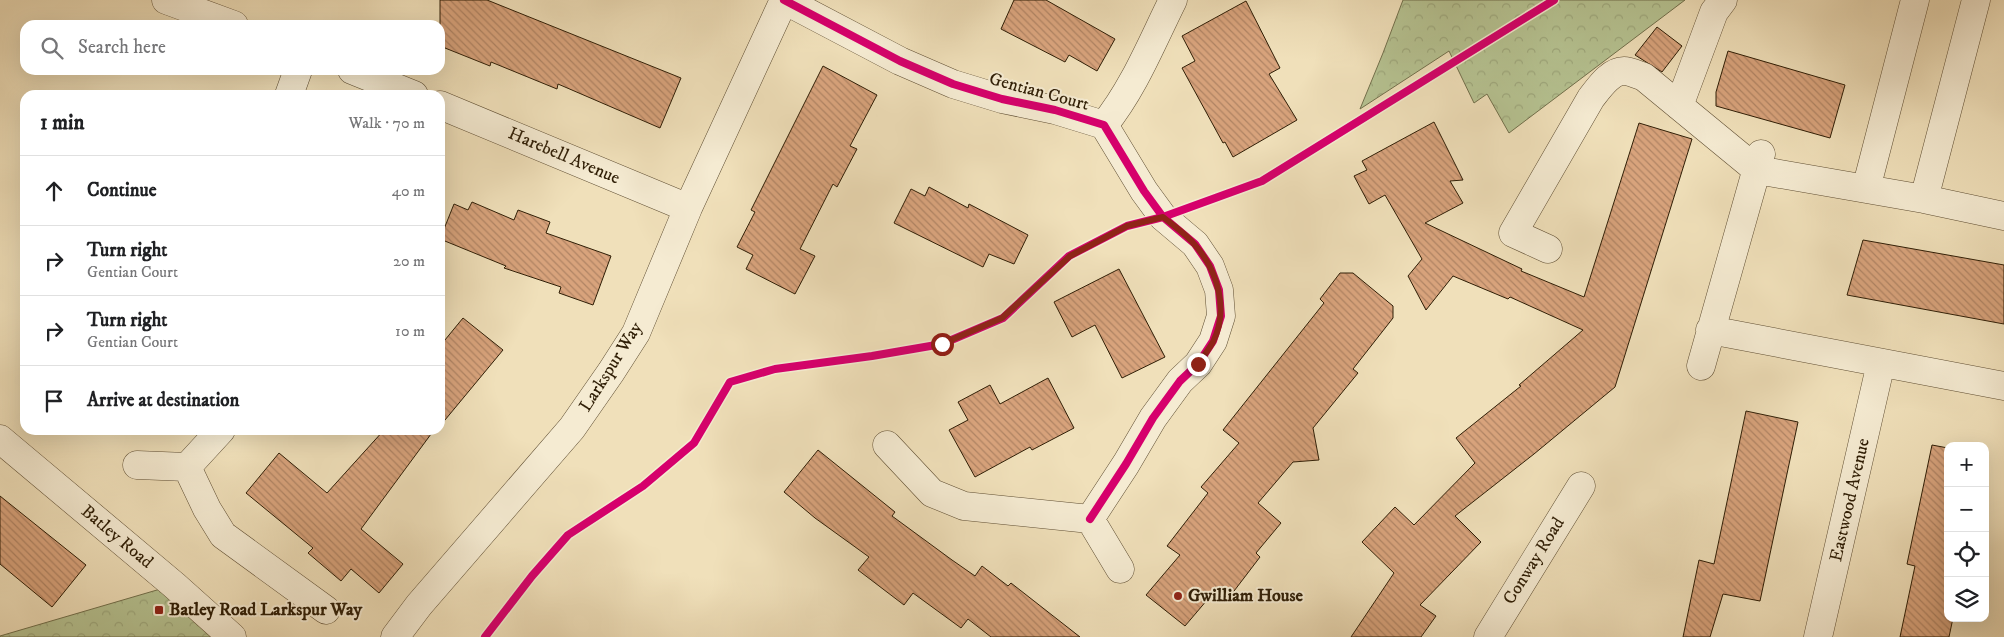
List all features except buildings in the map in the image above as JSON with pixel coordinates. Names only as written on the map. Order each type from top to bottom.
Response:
[{"type":"street","points":[[166,0],[220,20]]},
{"type":"street","name":"Gentian Court","points":[[784,0],[900,61],[953,84],[1002,99],[1055,110],[1104,125],[1144,191],[1163,217],[1195,244],[1210,266],[1219,290],[1221,316],[1213,341],[1198,364],[1180,381],[1153,418],[1126,464],[1090,518]]},
{"type":"street","name":"Larkspur Way","points":[[395,637],[419,605],[572,428],[636,333],[688,208],[784,0]]},
{"type":"street","name":"Gentian Court","points":[[1104,125],[1118,109],[1173,0]]},
{"type":"street","points":[[1679,106],[1714,12],[1723,0]]},
{"type":"street","points":[[1866,189],[1915,0]]},
{"type":"street","points":[[1924,199],[1976,0]]},
{"type":"street","points":[[1548,249],[1513,233],[1591,98],[1605,81],[1617,73],[1625,71],[1644,77],[1679,106],[1759,161],[1866,189],[2004,216]]},
{"type":"street","points":[[291,90],[296,75]]},
{"type":"street","points":[[364,75],[402,90]]},
{"type":"street","name":"Harebell Avenue","points":[[445,107],[688,208]]},
{"type":"street","points":[[1701,366],[1759,161]]},
{"type":"street","points":[[1710,330],[2004,386]]},
{"type":"street","name":"Eastwood Avenue","points":[[1818,637],[1882,363]]},
{"type":"street","points":[[137,465],[187,467],[216,435]]},
{"type":"street","name":"Batley Road","points":[[0,439],[232,637]]},
{"type":"street","points":[[887,445],[932,493],[964,506],[1090,518],[1120,569]]},
{"type":"street","points":[[187,467],[207,509],[223,535],[326,610]]},
{"type":"street","name":"Conway Road","points":[[1488,637],[1581,486]]},
{"type":"green space","points":[[1403,0],[1685,0],[1509,133],[1487,94],[1474,103],[1449,51],[1360,109]]},
{"type":"green space","points":[[174,585],[232,637],[0,637],[0,636]]},
{"type":"cycle path","points":[[784,0],[900,61],[953,84],[1002,99],[1055,110],[1104,125],[1144,191],[1163,217],[1195,244],[1210,266],[1219,290],[1221,316],[1213,341],[1198,364],[1180,381],[1153,418],[1090,519]]},
{"type":"cycle path","points":[[485,637],[532,576],[568,535],[643,486],[694,443],[730,382],[775,369],[872,356],[942,344],[1003,318],[1069,256],[1127,226],[1163,217],[1262,181],[1554,0]]},
{"type":"place","name":"Gwilliam House","points":[[1178,596]]},
{"type":"place","name":"Batley Road Larkspur Way","points":[[159,610]]},
{"type":"route","points":[[942,344],[1002,318],[1070,256],[1127,226],[1163,217],[1195,244],[1210,266],[1219,290],[1221,316],[1213,341],[1198,364]]}]
